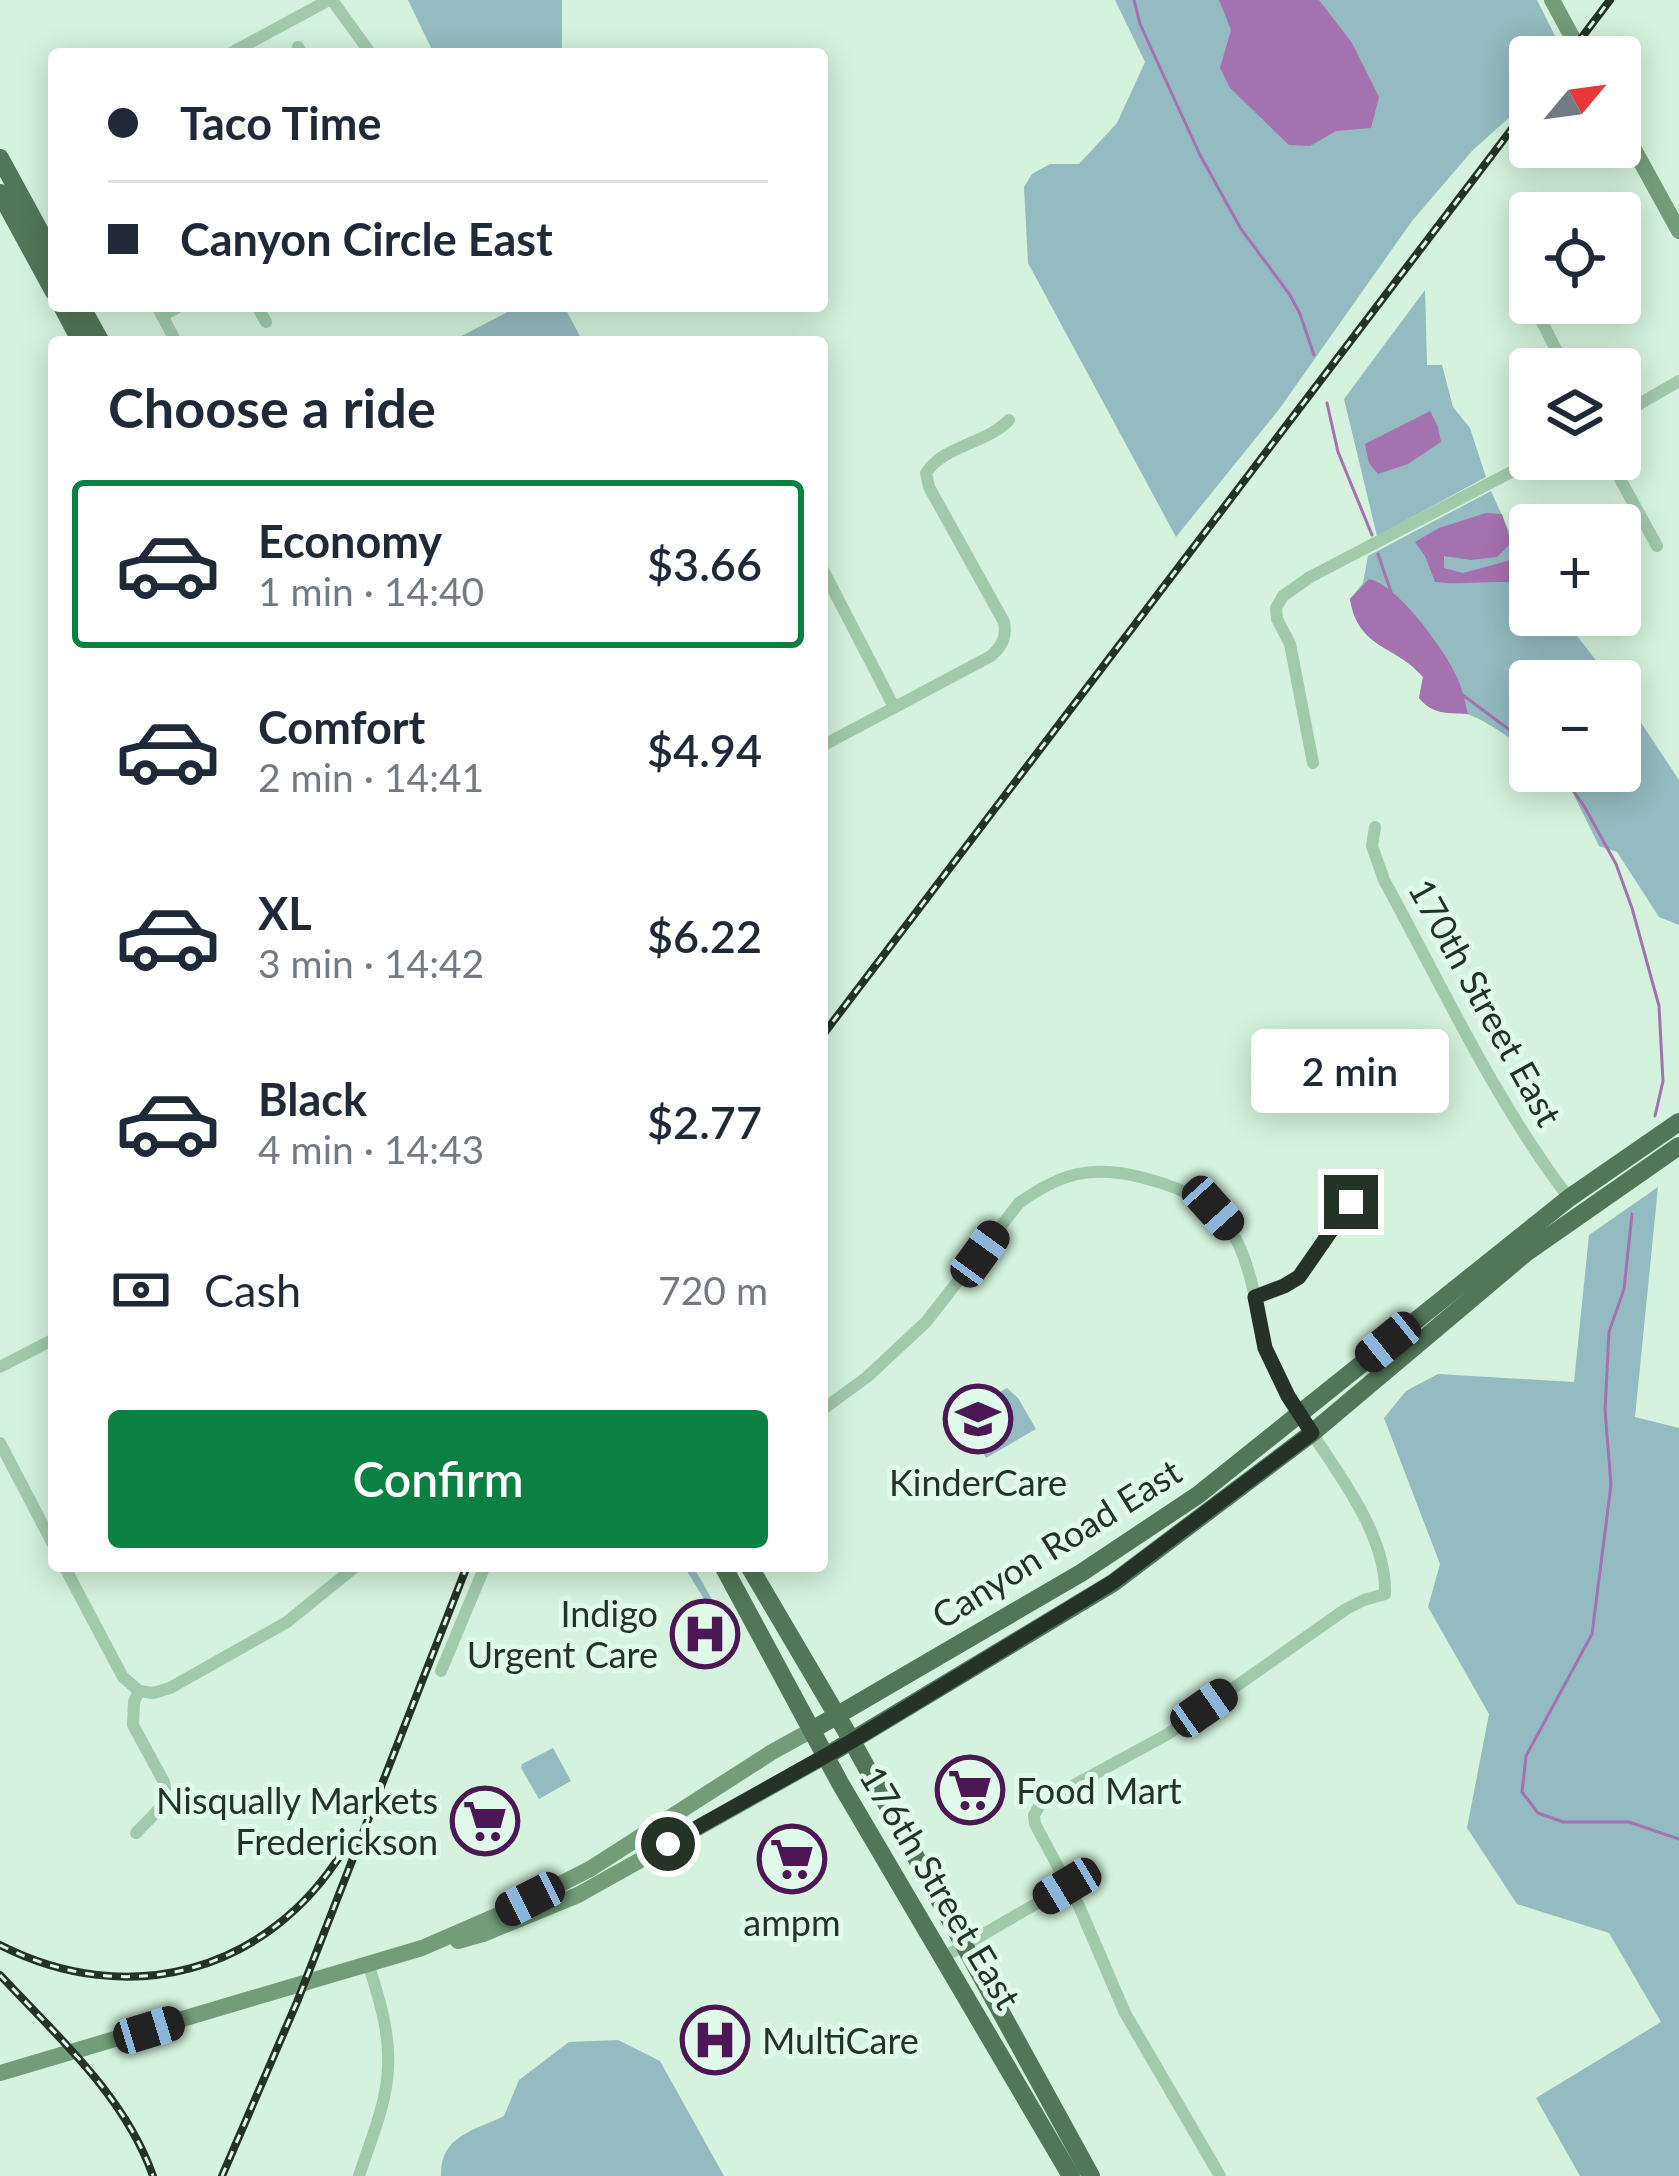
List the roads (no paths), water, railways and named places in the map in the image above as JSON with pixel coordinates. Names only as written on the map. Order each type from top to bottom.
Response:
[{"type":"main road","points":[[1552,0],[1572,36]]},
{"type":"main road","points":[[0,158],[48,246]]},
{"type":"main road","points":[[1641,162],[1679,231]]},
{"type":"main road","points":[[0,193],[48,281]]},
{"type":"main road","points":[[75,312],[95,336]]},
{"type":"main road","name":"Canyon Road East","points":[[0,2073],[422,1948],[590,1869],[772,1752],[1150,1528],[1198,1495],[1569,1198],[1679,1122]]},
{"type":"main road","name":"Canyon Road East","points":[[422,1948],[483,1934],[578,1895],[852,1741],[1113,1582],[1312,1433],[1527,1252],[1679,1146]]},
{"type":"main road","points":[[1527,1252],[1568,1211],[1569,1198]]},
{"type":"main road","name":"176th Street East","points":[[725,1572],[826,1756],[1071,2176]]},
{"type":"main road","name":"176th Street East","points":[[753,1572],[852,1741],[1091,2176]]},
{"type":"street","points":[[241,48],[331,0],[367,48]]},
{"type":"street","points":[[260,312],[266,322]]},
{"type":"street","points":[[1641,403],[1679,381]]},
{"type":"street","points":[[828,743],[991,656],[1004,640],[1000,612],[929,488],[927,470],[1009,420]]},
{"type":"street","points":[[1313,763],[1290,644],[1277,619],[1282,596],[1509,473]]},
{"type":"street","points":[[1621,480],[1657,546]]},
{"type":"street","points":[[828,580],[894,707]]},
{"type":"street","name":"170th Street East","points":[[1375,827],[1372,846],[1384,880],[1513,1116],[1569,1198]]},
{"type":"street","points":[[828,1406],[926,1322],[1019,1203],[1071,1174],[1091,1170],[1154,1174],[1191,1192],[1221,1217],[1240,1246],[1265,1348],[1361,1512],[1380,1556],[1385,1594],[1346,1609],[1168,1733],[1041,1803],[1034,1815],[1126,2013],[1220,2176]]},
{"type":"street","points":[[1255,1297],[1299,1277],[1351,1202]]},
{"type":"street","points":[[0,1367],[48,1343]]},
{"type":"street","points":[[0,1443],[48,1535]]},
{"type":"street","points":[[67,1572],[117,1666],[139,1691],[153,1694],[287,1622],[349,1572]]},
{"type":"street","points":[[441,1671],[482,1572]]},
{"type":"street","points":[[136,1833],[164,1803],[166,1792],[133,1725],[139,1691]]},
{"type":"street","points":[[944,1957],[1067,1886]]},
{"type":"street","points":[[359,2176],[388,2071],[385,2028],[369,1966]]},
{"type":"waterway","points":[[1134,0],[1140,24],[1200,155],[1241,229],[1290,295],[1314,355]]},
{"type":"waterway","points":[[1327,403],[1338,452],[1372,535]]},
{"type":"waterway","points":[[1378,554],[1391,592]]},
{"type":"waterway","points":[[1460,693],[1509,729]]},
{"type":"waterway","points":[[1574,792],[1616,864],[1659,1006],[1663,1081],[1655,1116]]},
{"type":"waterway","points":[[1632,1214],[1624,1289],[1609,1332],[1605,1410],[1611,1485],[1592,1634],[1526,1756],[1522,1792],[1538,1813],[1563,1822],[1629,1822],[1679,1839]]},
{"type":"railway","points":[[1583,36],[1610,0]]},
{"type":"railway","points":[[828,1028],[1509,133]]},
{"type":"railway","points":[[222,2176],[297,2002],[465,1572]]},
{"type":"railway","points":[[0,1945],[48,1965],[97,1975],[145,1976],[191,1968],[235,1951],[275,1926],[312,1893],[343,1851]]},
{"type":"railway","points":[[0,1975],[107,2093],[153,2176]]},
{"type":"place","name":"KinderCare","points":[[978,1419]]},
{"type":"place","name":"Indigo Urgent Care","points":[[705,1634]]},
{"type":"place","name":"Food Mart","points":[[970,1790]]},
{"type":"place","name":"Nisqually Markets Frederickson","points":[[485,1821]]},
{"type":"place","name":"ampm","points":[[792,1859]]},
{"type":"place","name":"MultiCare","points":[[715,2040]]}]
